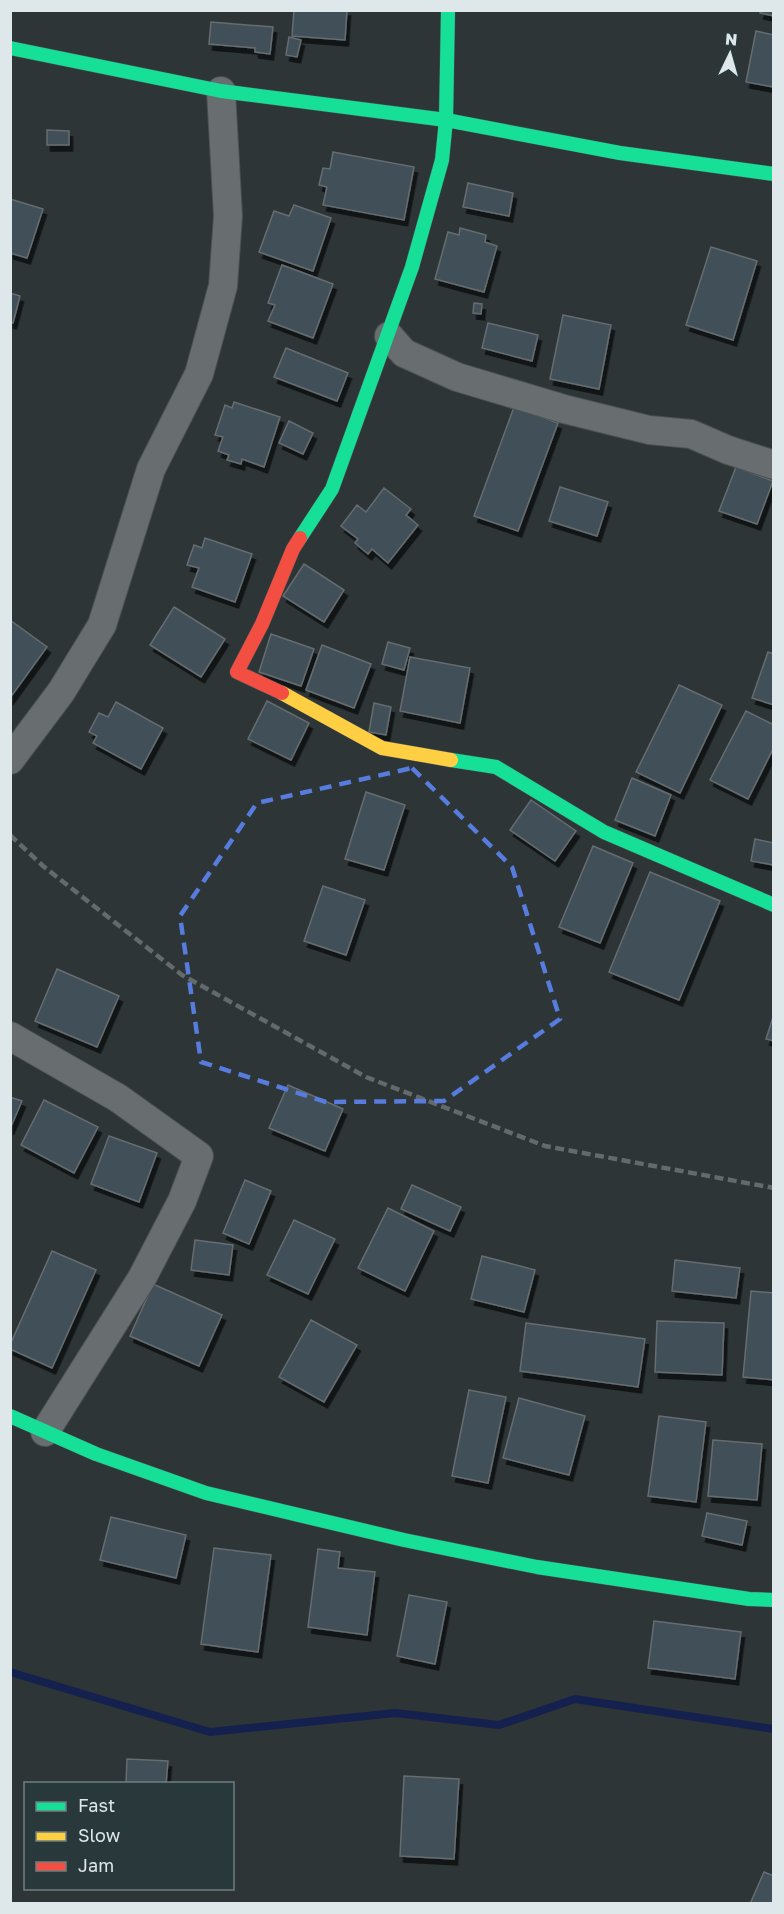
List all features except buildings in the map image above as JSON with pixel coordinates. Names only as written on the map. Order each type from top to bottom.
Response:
[{"type":"street","points":[[448,10],[446,120],[442,160],[412,267],[332,489],[292,549],[262,624],[237,672],[292,698],[382,748],[496,767],[604,832],[774,905]]},
{"type":"street","points":[[10,48],[221,91],[446,120],[620,153],[774,174]]},
{"type":"street","points":[[10,760],[61,692],[102,626],[151,469],[199,374],[223,286],[228,216],[221,91]]},
{"type":"street","points":[[389,336],[404,353],[457,377],[585,415],[649,430],[691,434],[728,450],[774,465]]},
{"type":"street","points":[[10,1036],[118,1098],[199,1156],[182,1201],[142,1278],[45,1431]]},
{"type":"street","points":[[10,1416],[96,1454],[206,1493],[404,1540],[537,1567],[749,1599],[774,1600]]},
{"type":"highlighted area","points":[[412,768],[512,867],[560,1019],[444,1101],[326,1102],[201,1062],[180,916],[257,803]]},
{"type":"waterway","points":[[10,1672],[210,1732],[395,1713],[499,1725],[575,1699],[774,1729]]},
{"type":"railway","points":[[10,835],[43,866],[182,975],[366,1077],[545,1146],[774,1188]]},
{"type":"traffic: fast","points":[[300,538],[332,489],[412,267],[442,160],[446,120],[448,10]]},
{"type":"traffic: fast","points":[[10,48],[221,91],[446,120],[620,153],[774,174]]},
{"type":"traffic: fast","points":[[451,760],[496,767],[604,832],[774,905]]},
{"type":"traffic: fast","points":[[10,1416],[96,1454],[206,1493],[404,1540],[537,1567],[749,1599],[774,1600]]},
{"type":"traffic: slow","points":[[282,693],[382,748],[451,760]]},
{"type":"traffic: jam","points":[[282,693],[237,672],[262,624],[293,549],[300,538]]}]
